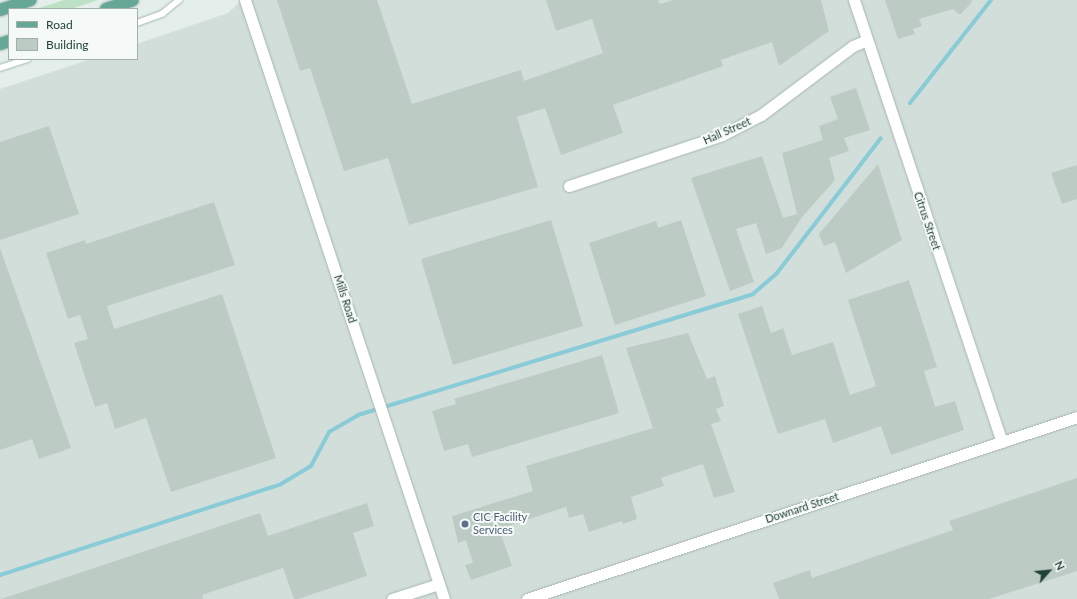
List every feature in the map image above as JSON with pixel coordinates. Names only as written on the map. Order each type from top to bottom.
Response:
[{"type":"main road","points":[[0,10],[30,0]]},
{"type":"main road","points":[[109,8],[134,0]]},
{"type":"street","name":"Mills Road","points":[[245,0],[444,599]]},
{"type":"street","name":"Citrus Street","points":[[854,0],[1002,442]]},
{"type":"street","name":"Hall Street","points":[[569,186],[722,136],[761,115],[853,46],[867,40]]},
{"type":"street","name":"Downard Street","points":[[527,599],[1077,417]]},
{"type":"street","points":[[392,599],[439,584]]},
{"type":"lane","points":[[138,23],[162,14],[179,0]]},
{"type":"lane","points":[[0,68],[25,60]]},
{"type":"shaded area","points":[[242,0],[1077,0],[1077,599],[0,599],[0,89],[88,60],[138,60],[138,44],[228,13]]},
{"type":"green space","points":[[64,0],[98,0],[74,8],[39,8]]},
{"type":"building","points":[[277,0],[377,0],[412,104],[521,70],[524,81],[603,53],[592,19],[556,31],[546,0],[658,0],[660,4],[673,0],[821,0],[829,31],[779,66],[772,42],[721,60],[723,66],[613,105],[623,133],[561,155],[545,108],[517,117],[538,187],[409,225],[388,158],[344,171],[310,68],[300,71]]},
{"type":"building","points":[[885,0],[971,0],[972,2],[960,15],[953,9],[919,19],[922,26],[913,29],[915,34],[898,39]]},
{"type":"building","points":[[856,88],[870,130],[844,138],[849,151],[829,158],[835,180],[802,217],[782,248],[766,254],[756,223],[736,229],[754,282],[730,291],[691,178],[762,156],[783,218],[797,214],[782,153],[823,140],[819,126],[838,119],[830,97]]},
{"type":"building","points":[[49,126],[79,214],[0,240],[0,142]]},
{"type":"building","points":[[878,164],[902,240],[846,273],[835,242],[824,246],[819,234]]},
{"type":"building","points":[[1077,165],[1077,199],[1062,204],[1051,173]]},
{"type":"building","points":[[214,202],[235,265],[107,306],[114,329],[222,294],[276,458],[171,492],[146,418],[115,429],[107,403],[95,407],[74,343],[88,339],[80,315],[68,319],[46,253],[85,240],[86,244]]},
{"type":"building","points":[[551,220],[583,326],[453,365],[421,259]]},
{"type":"building","points":[[681,220],[706,296],[615,325],[589,243],[656,221],[658,228]]},
{"type":"building","points":[[0,248],[71,448],[39,459],[32,439],[0,450]]},
{"type":"building","points":[[909,280],[937,367],[924,371],[935,407],[955,401],[964,430],[891,455],[881,426],[833,443],[825,419],[778,434],[738,314],[762,306],[771,333],[783,328],[792,355],[833,342],[850,395],[876,386],[848,300]]},
{"type":"building","points":[[688,333],[707,379],[715,376],[724,406],[716,409],[721,421],[711,424],[735,492],[714,498],[703,464],[661,478],[664,486],[631,497],[637,519],[623,524],[622,521],[589,532],[583,514],[569,518],[566,507],[499,529],[512,566],[471,580],[465,565],[473,563],[466,540],[458,543],[452,516],[533,491],[526,466],[653,428],[626,348]]},
{"type":"building","points":[[602,355],[619,413],[472,457],[468,444],[444,451],[432,411],[456,404],[454,399]]},
{"type":"building","points":[[1077,478],[1077,571],[989,599],[779,599],[773,583],[810,570],[812,578],[953,530],[949,521]]},
{"type":"building","points":[[367,503],[374,526],[353,533],[367,576],[298,599],[294,599],[283,568],[202,595],[203,599],[1,599],[260,513],[268,536]]},
{"type":"waterway","points":[[910,103],[991,0]]},
{"type":"waterway","points":[[0,575],[281,484],[311,466],[329,432],[358,415],[753,294],[777,273],[881,138]]},
{"type":"place","name":"CIC Facility Services","points":[[465,524]]}]
